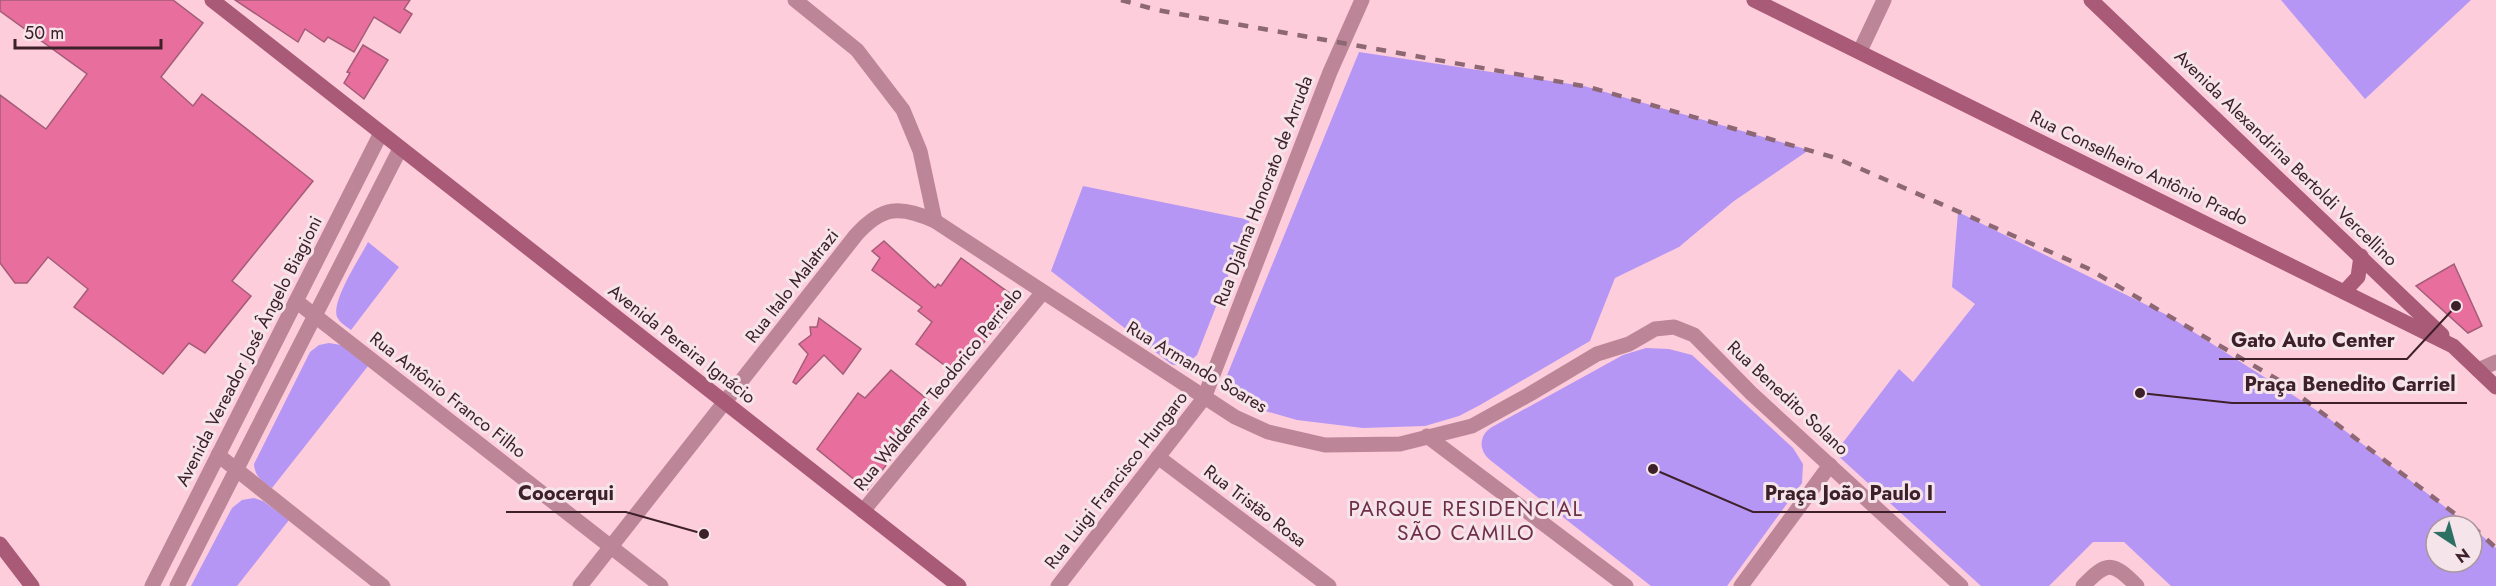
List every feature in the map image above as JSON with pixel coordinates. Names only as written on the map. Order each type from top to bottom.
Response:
[{"type":"main road","name":"Avenida Pereira Ignácio","points":[[212,0],[959,586]]},
{"type":"main road","name":"Rua Conselheiro Antônio Prado","points":[[1754,0],[2453,346],[2496,387]]},
{"type":"main road","name":"Avenida Alexandrina Bertoldi Vercellino","points":[[2091,0],[2453,346]]},
{"type":"main road","points":[[2344,292],[2358,278],[2361,256]]},
{"type":"main road","points":[[0,544],[32,586]]},
{"type":"street","points":[[795,0],[856,50],[903,110],[920,151],[935,221]]},
{"type":"street","name":"Rua Djalma Honorato de Arruda","points":[[1204,398],[1330,72],[1362,0]]},
{"type":"street","points":[[1860,51],[1884,0]]},
{"type":"street","name":"Avenida Vereador José Ângelo Biagioni","points":[[152,586],[381,133]]},
{"type":"street","points":[[177,586],[400,148]]},
{"type":"street","name":"Rua Armando Soares","points":[[901,210],[917,213],[935,221],[1235,417],[1268,432],[1324,445],[1399,444],[1472,426],[1597,354],[1629,344],[1649,331],[1661,327]]},
{"type":"street","name":"Rua Italo Malatrazi","points":[[580,586],[868,222],[880,213],[901,210]]},
{"type":"street","name":"Rua Waldemar Teodorico Perrielo","points":[[863,511],[1042,292]]},
{"type":"street","name":"Rua Antônio Franco Filho","points":[[296,301],[661,586]]},
{"type":"street","name":"Rua Benedito Solano","points":[[1661,327],[1674,327],[1694,335],[1743,386],[1961,586]]},
{"type":"street","points":[[2478,370],[2496,362]]},
{"type":"street","name":"Rua Luigi Francisco Hungaro","points":[[1058,586],[1204,398]]},
{"type":"street","points":[[1427,436],[1626,586]]},
{"type":"street","points":[[218,455],[383,586]]},
{"type":"street","name":"Rua Tristão Rosa","points":[[1158,457],[1329,586]]},
{"type":"street","points":[[1741,586],[1830,465]]},
{"type":"street","points":[[2083,586],[2099,570],[2109,567],[2116,569],[2137,586]]},
{"type":"shaded area","points":[[2281,0],[2471,0],[2365,99]]},
{"type":"shaded area","points":[[1359,52],[1584,86],[1809,150],[1734,201],[1679,247],[1615,278],[1590,341],[1480,405],[1459,416],[1425,426],[1363,428],[1297,420],[1251,407],[1221,390]]},
{"type":"shaded area","points":[[1083,186],[1250,220],[1197,355],[1188,362],[1182,365],[1171,364],[1051,271]]},
{"type":"shaded area","points":[[1958,212],[2167,315],[2327,417],[2454,514],[2424,514],[2424,574],[2484,574],[2484,538],[2496,548],[2496,586],[2171,586],[2124,542],[2093,542],[2049,586],[1981,586],[1835,453],[1899,369],[1913,382],[1975,304],[1952,287]]},
{"type":"shaded area","points":[[368,242],[399,267],[351,330],[338,319],[336,310],[342,290]]},
{"type":"shaded area","points":[[329,343],[341,345],[368,366],[272,488],[257,475],[254,464],[310,352],[319,345]]},
{"type":"shaded area","points":[[1646,348],[1669,349],[1692,355],[1793,448],[1803,464],[1802,483],[1727,586],[1651,586],[1490,460],[1483,452],[1482,438],[1492,427],[1623,355]]},
{"type":"shaded area","points":[[254,498],[263,501],[289,520],[237,586],[191,586],[232,508],[242,500]]},
{"type":"building","points":[[0,0],[173,0],[203,23],[161,77],[193,106],[202,94],[313,181],[232,281],[251,296],[205,353],[189,343],[163,374],[74,307],[88,289],[48,257],[27,283],[15,283],[0,263],[0,95],[46,129],[87,74],[0,11]]},
{"type":"building","points":[[235,0],[410,0],[404,9],[412,14],[400,33],[374,17],[354,52],[328,37],[324,42],[305,29],[298,42]]},
{"type":"building","points":[[363,45],[388,60],[364,99],[344,83],[350,73],[347,72]]},
{"type":"building","points":[[884,241],[935,288],[938,284],[941,286],[961,258],[1019,300],[976,353],[969,348],[951,370],[916,344],[932,322],[918,311],[922,307],[872,270],[880,258],[872,251]]},
{"type":"building","points":[[2454,264],[2482,326],[2468,333],[2416,286]]},
{"type":"building","points":[[819,318],[861,349],[843,374],[824,355],[796,384],[793,382],[808,354],[799,344],[811,335],[810,327],[817,327]]},
{"type":"building","points":[[891,370],[928,400],[906,429],[911,433],[867,490],[817,449],[858,393],[865,398]]},
{"type":"railway","points":[[1121,0],[1157,10],[1589,87],[1836,158],[2087,268],[2280,381],[2455,514]]},
{"type":"railway","points":[[2484,537],[2496,548]]},
{"type":"place","name":"Gato Auto Center","points":[[2456,306]]},
{"type":"place","name":"Praça Benedito Carriel","points":[[2140,393]]},
{"type":"place","name":"Praça João Paulo I","points":[[1653,469]]},
{"type":"place","name":"Coocerqui","points":[[704,534]]},
{"type":"district","name":"PARQUE RESIDENCIAL SÃO CAMILO","points":[[1466,521]]}]
